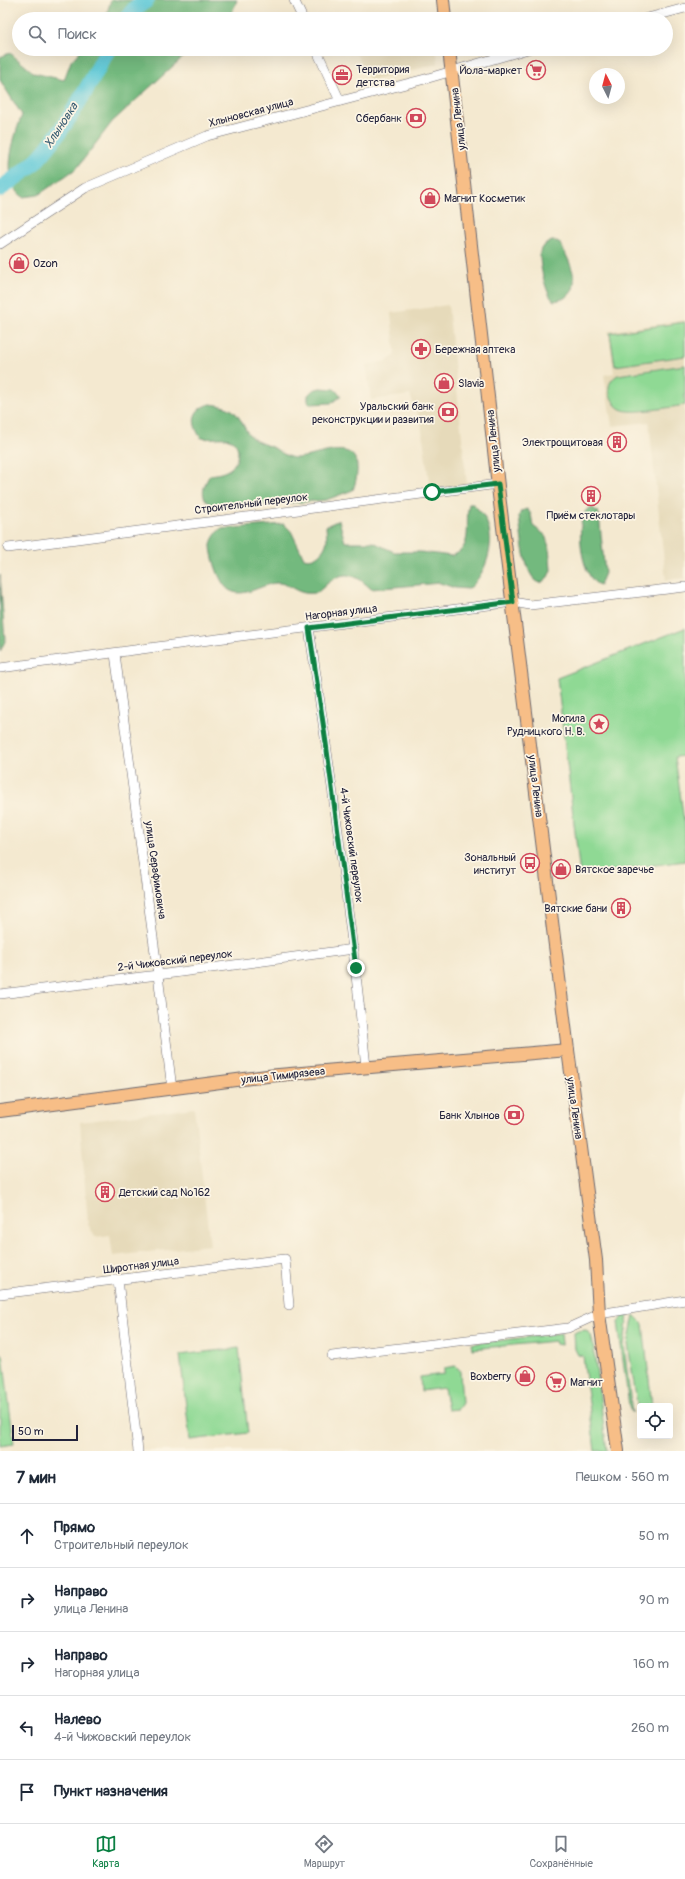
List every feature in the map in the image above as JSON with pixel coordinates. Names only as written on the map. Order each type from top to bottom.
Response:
[{"type":"main road","points":[[443,0],[444,12]]},
{"type":"main road","name":"улица Ленина","points":[[450,56],[498,484],[568,1050],[596,1260],[599,1314],[618,1451]]},
{"type":"main road","name":"улица Тимирязева","points":[[0,1111],[267,1076],[568,1050]]},
{"type":"street","points":[[294,0],[300,12]]},
{"type":"street","points":[[670,12],[685,8]]},
{"type":"street","points":[[319,56],[340,101]]},
{"type":"street","name":"Хлыновская улица","points":[[0,244],[85,188],[207,136],[503,56]]},
{"type":"street","name":"Строительный переулок","points":[[8,548],[498,484]]},
{"type":"street","name":"Нагорная улица","points":[[0,668],[513,602],[530,605],[685,588]]},
{"type":"street","name":"4-й Чижовский переулок","points":[[309,628],[328,751],[354,949],[366,1067]]},
{"type":"street","name":"улица Серафимовича","points":[[115,654],[172,1089]]},
{"type":"street","name":"2-й Чижовский переулок","points":[[0,994],[354,949]]},
{"type":"street","name":"Широтная улица","points":[[0,1294],[285,1259],[288,1305]]},
{"type":"street","points":[[118,1280],[138,1451]]},
{"type":"street","points":[[332,1356],[568,1328],[599,1314],[685,1300]]},
{"type":"shaded area","points":[[358,56],[437,56],[437,64],[370,81]]},
{"type":"shaded area","points":[[448,305],[467,485],[430,489],[421,423],[410,395],[371,400],[366,365],[387,361],[394,356],[395,352],[391,313]]},
{"type":"shaded area","points":[[685,320],[685,578],[666,580],[649,422],[612,426],[604,375],[614,373],[608,331]]},
{"type":"shaded area","points":[[194,1108],[210,1245],[113,1256],[110,1235],[95,1237],[88,1224],[80,1122]]},
{"type":"green space","points":[[111,0],[237,0],[232,12],[107,12]]},
{"type":"green space","points":[[10,53],[34,73],[64,80],[71,61],[76,56],[184,56],[112,122],[77,168],[38,195],[23,197],[16,190],[10,170],[12,147],[22,115],[0,80],[0,57]]},
{"type":"green space","points":[[552,241],[559,242],[568,259],[574,277],[574,285],[571,292],[565,298],[554,301],[545,285],[540,260],[541,249],[544,245]]},
{"type":"green space","points":[[685,322],[685,356],[615,366],[610,333]]},
{"type":"green space","points":[[685,365],[685,405],[653,410],[628,411],[620,409],[612,400],[609,386],[612,380],[618,375]]},
{"type":"green space","points":[[320,388],[334,389],[340,394],[340,397],[331,403],[310,404],[308,401],[308,395],[313,390]]},
{"type":"green space","points":[[210,404],[229,408],[235,412],[252,438],[290,457],[296,458],[337,451],[350,453],[356,460],[357,465],[357,475],[353,490],[326,500],[316,501],[221,508],[209,503],[203,492],[206,481],[210,475],[229,470],[236,461],[238,452],[236,444],[229,439],[201,438],[198,433],[194,422],[196,413],[199,409]]},
{"type":"green space","points":[[469,504],[473,504],[483,515],[490,534],[490,544],[486,564],[476,582],[469,589],[455,588],[440,583],[371,589],[356,577],[343,575],[331,581],[317,593],[303,593],[285,585],[276,583],[248,592],[236,593],[231,591],[223,584],[217,571],[211,545],[214,536],[220,529],[284,524],[291,531],[304,558],[308,559],[316,557],[325,548],[327,540],[326,526],[339,520],[345,542],[373,542],[394,552],[421,552],[451,556],[463,547],[466,541]]},
{"type":"green space","points":[[589,508],[593,508],[599,515],[605,573],[600,585],[593,581],[588,573],[581,548],[581,523],[584,514]]},
{"type":"green space","points":[[527,509],[531,514],[533,526],[545,535],[549,547],[551,570],[548,577],[541,583],[535,580],[530,573],[524,554],[519,516],[521,511]]},
{"type":"green space","points":[[0,575],[5,641],[0,652]]},
{"type":"green space","points":[[685,628],[685,756],[675,757],[685,828],[685,861],[580,875],[557,678]]},
{"type":"green space","points":[[628,1315],[624,1345],[632,1413],[629,1406],[618,1322],[624,1316]]},
{"type":"green space","points":[[634,1315],[643,1324],[652,1403],[637,1404],[628,1344]]},
{"type":"green space","points":[[586,1330],[591,1335],[593,1344],[607,1451],[595,1451],[583,1356],[578,1355],[575,1349],[574,1333]]},
{"type":"green space","points":[[561,1333],[561,1345],[556,1344],[555,1341],[472,1349],[471,1344]]},
{"type":"green space","points":[[239,1348],[248,1433],[190,1440],[180,1355]]},
{"type":"green space","points":[[0,1355],[3,1355],[14,1444],[0,1446]]},
{"type":"green space","points":[[455,1366],[460,1372],[462,1403],[458,1409],[448,1410],[444,1388],[421,1391],[420,1377],[444,1374],[444,1368]]},
{"type":"waterway","name":"Хлыновка","points":[[132,12],[147,0]]},
{"type":"waterway","name":"Хлыновка","points":[[0,189],[34,163],[55,139],[84,93],[104,56]]},
{"type":"place","name":"Йола-маркет","points":[[536,70]]},
{"type":"place","name":"Территория детства","points":[[342,75]]},
{"type":"place","name":"Сбербанк","points":[[416,118]]},
{"type":"place","name":"Магнит Косметик","points":[[430,198]]},
{"type":"place","name":"Ozon","points":[[19,263]]},
{"type":"place","name":"Бережная аптека","points":[[421,349]]},
{"type":"place","name":"Slavia","points":[[444,383]]},
{"type":"place","name":"Уральский банк реконструкции и развития","points":[[448,412]]},
{"type":"place","name":"Электрощитовая","points":[[617,442]]},
{"type":"place","name":"Приём стеклотары","points":[[591,496]]},
{"type":"place","name":"Могила Рудницкого Н. В.","points":[[599,724]]},
{"type":"place","name":"Зональный институт","points":[[530,863]]},
{"type":"place","name":"Вятское заречье","points":[[561,869]]},
{"type":"place","name":"Вятские бани","points":[[621,908]]},
{"type":"place","name":"Банк Хлынов","points":[[514,1115]]},
{"type":"place","name":"Детский сад №162","points":[[105,1192]]},
{"type":"place","name":"Boxberry","points":[[525,1376]]},
{"type":"place","name":"Магнит","points":[[556,1382]]},
{"type":"route","points":[[356,968],[309,628],[513,602],[498,484],[432,492]]}]
